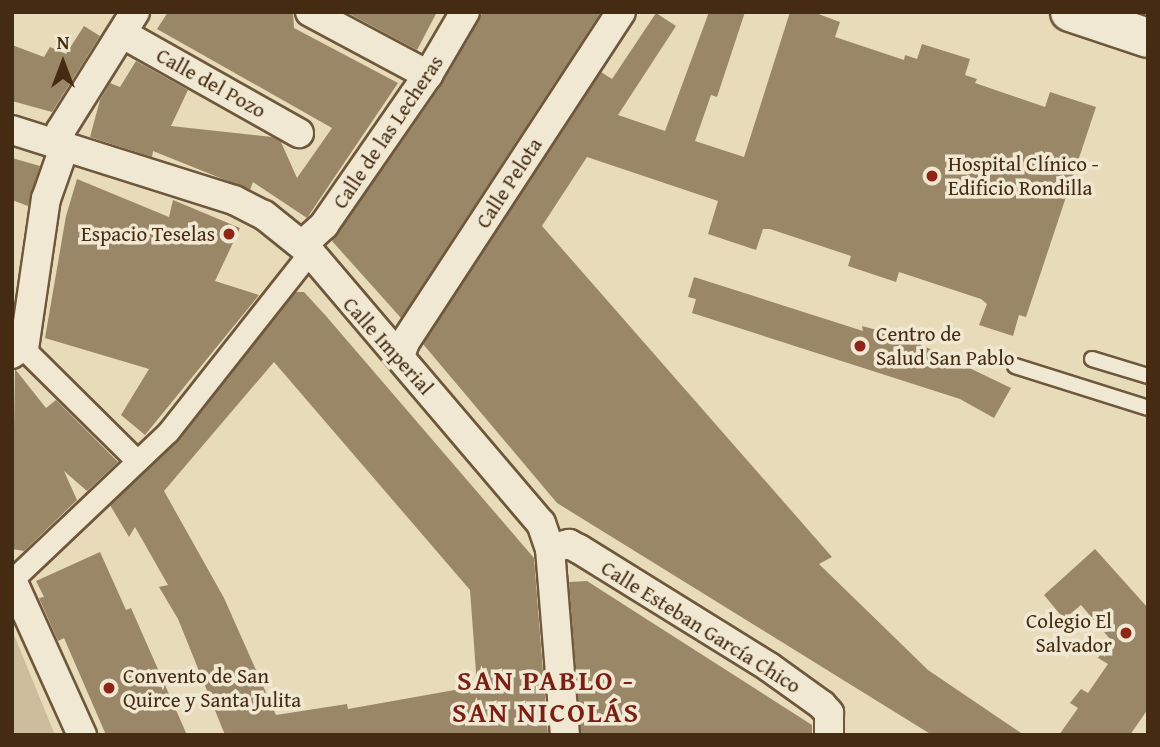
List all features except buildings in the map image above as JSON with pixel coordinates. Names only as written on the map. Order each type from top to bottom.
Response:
[{"type":"main road","points":[[1070,12],[1148,38]]},
{"type":"street","points":[[310,12],[428,75]]},
{"type":"street","name":"Calle de las Lecheras","points":[[306,248],[428,75],[465,12]]},
{"type":"street","name":"Calle Pelota","points":[[400,356],[405,342],[621,12]]},
{"type":"street","points":[[129,23],[61,130],[61,147],[46,199],[18,353],[137,461]]},
{"type":"street","name":"Calle del Pozo","points":[[129,23],[299,132]]},
{"type":"street","name":"Calle Imperial","points":[[12,130],[234,200],[264,215],[306,248],[343,297],[400,356],[541,523],[550,549],[565,735]]},
{"type":"street","points":[[82,735],[12,580],[168,432],[306,248]]},
{"type":"street","name":"Calle Esteban García Chico","points":[[550,549],[569,544],[579,549],[769,667],[822,705],[828,713],[830,735]]},
{"type":"lane","points":[[1092,359],[1148,376]]},
{"type":"lane","points":[[1015,366],[1148,408]]},
{"type":"shaded area","points":[[12,630],[55,735],[12,735]]},
{"type":"place","name":"Hospital Clínico - Edificio Rondilla","points":[[932,176]]},
{"type":"place","name":"Espacio Teselas","points":[[229,234]]},
{"type":"place","name":"Centro de Salud San Pablo","points":[[860,346]]},
{"type":"place","name":"Colegio El Salvador","points":[[1126,633]]},
{"type":"place","name":"Convento de San Quirce y Santa Julita","points":[[109,688]]},
{"type":"district","name":"SAN PABLO - SAN NICOLÁS","points":[[546,696]]}]
